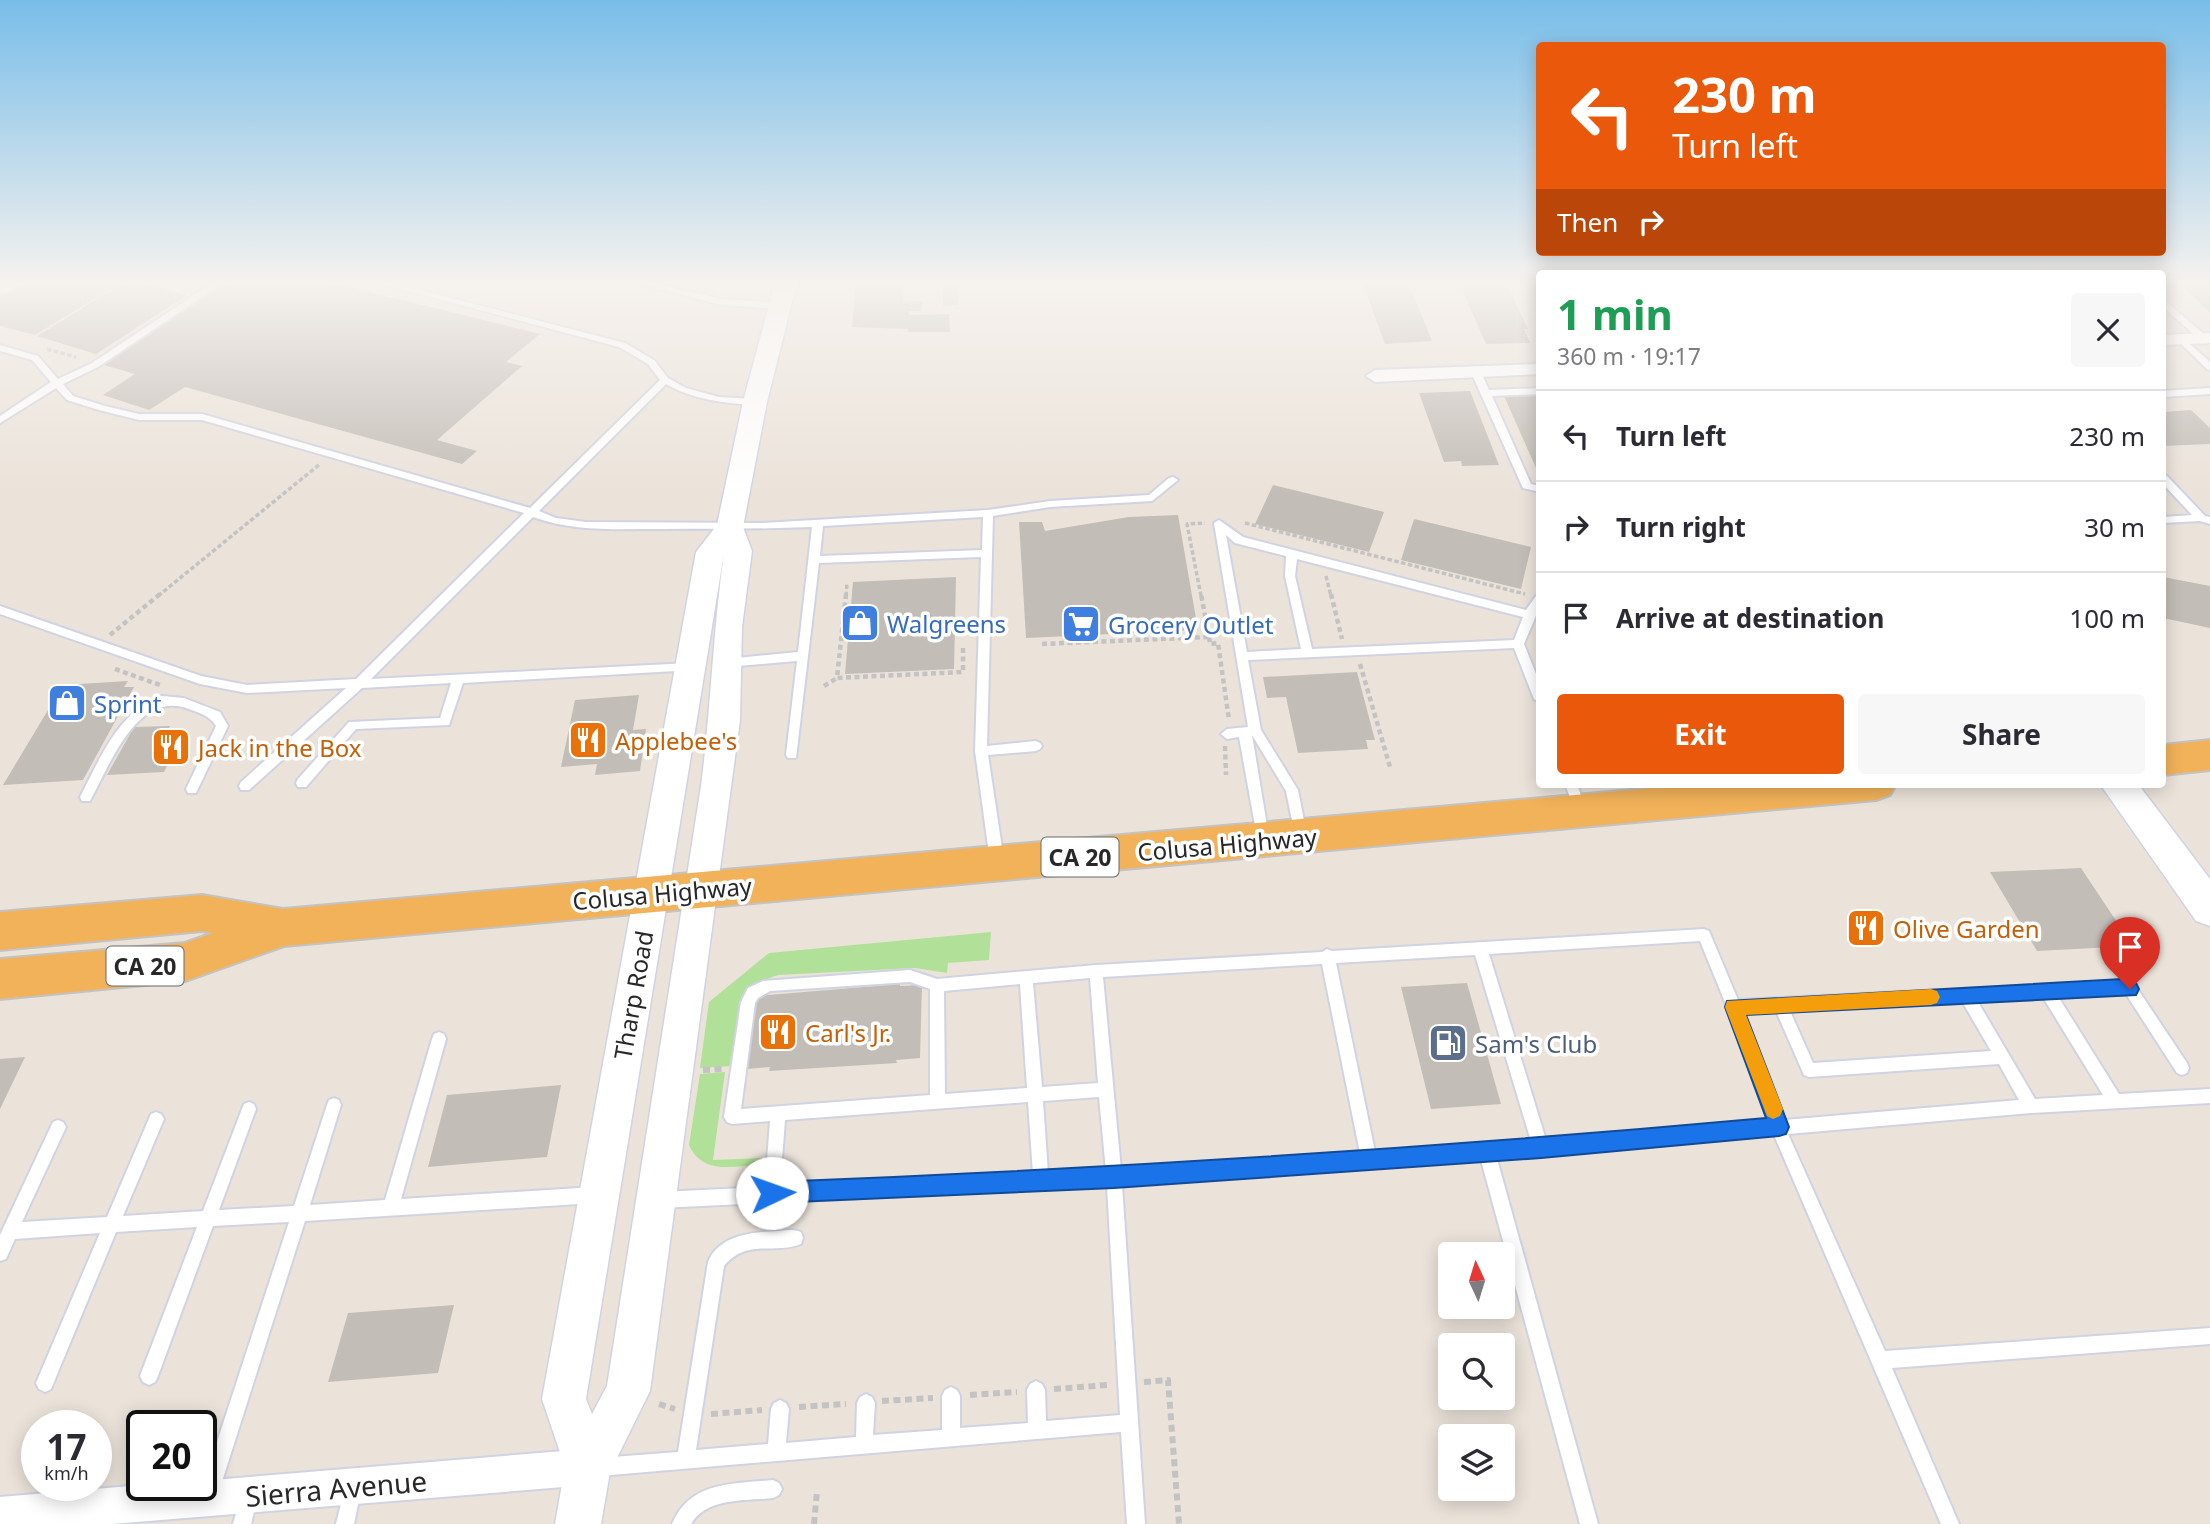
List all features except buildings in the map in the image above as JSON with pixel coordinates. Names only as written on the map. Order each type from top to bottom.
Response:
[{"type":"highway","points":[[2166,760],[2210,755]]},
{"type":"highway","name":"Colusa Highway","points":[[0,979],[185,962],[284,927],[1282,838],[1576,797],[1784,788]]},
{"type":"highway","name":"Colusa Highway","points":[[0,932],[202,913],[284,927]]},
{"type":"main road","points":[[2121,788],[2210,909]]},
{"type":"street","name":"Tharp Road","points":[[588,1468],[564,1399],[710,552],[730,527],[755,402],[768,353]]},
{"type":"street","points":[[1375,376],[1536,369]]},
{"type":"street","name":"Tharp Road","points":[[578,1524],[588,1468],[628,1391],[657,1201],[704,888],[725,720],[727,663],[738,551],[730,527]]},
{"type":"street","name":"Sierra Avenue","points":[[217,1501],[245,1509],[352,1487],[588,1468]]},
{"type":"street","name":"Sierra Avenue","points":[[0,1515],[39,1518],[183,1501]]},
{"type":"lane","points":[[18,353],[35,358],[70,398],[102,408],[139,417],[202,416],[512,505],[532,514],[586,525],[730,527],[988,513],[1050,505],[1152,498],[1172,480]]},
{"type":"lane","points":[[0,420],[55,384],[113,353]]},
{"type":"lane","points":[[635,353],[650,362],[665,380],[683,390],[719,400],[755,402]]},
{"type":"lane","points":[[2190,353],[2210,367]]},
{"type":"lane","points":[[1476,372],[1527,486],[1536,488]]},
{"type":"lane","points":[[245,786],[357,685],[665,380]]},
{"type":"lane","points":[[1486,393],[1536,391]]},
{"type":"lane","points":[[2166,394],[2210,391]]},
{"type":"lane","points":[[2166,481],[2206,520]]},
{"type":"lane","points":[[988,513],[981,751],[998,865]]},
{"type":"lane","points":[[2166,520],[2206,520]]},
{"type":"lane","points":[[792,755],[818,523]]},
{"type":"lane","points":[[1219,523],[1239,540],[1529,615]]},
{"type":"lane","points":[[1219,523],[1241,656],[1249,732],[1282,838]]},
{"type":"lane","points":[[814,560],[987,553]]},
{"type":"lane","points":[[1292,553],[1290,576],[1307,652]]},
{"type":"lane","points":[[1536,605],[1529,615],[1518,644],[1536,689]]},
{"type":"lane","points":[[0,610],[200,680],[247,689],[691,667]]},
{"type":"lane","points":[[1241,656],[1518,644]]},
{"type":"lane","points":[[727,663],[802,656]]},
{"type":"lane","points":[[302,783],[353,725],[445,722],[458,680]]},
{"type":"lane","points":[[86,796],[135,714],[155,701],[178,701],[216,715],[222,726],[192,789]]},
{"type":"lane","points":[[1227,734],[1249,732]]},
{"type":"lane","points":[[1249,732],[1292,790],[1282,838]]},
{"type":"lane","points":[[981,751],[1036,746]]},
{"type":"lane","points":[[1107,1089],[732,1116],[748,1002],[753,993],[768,985],[910,976],[937,985],[1026,976],[1327,955],[1704,935],[1779,1127],[1950,1524]]},
{"type":"lane","points":[[1480,947],[1541,1148]]},
{"type":"lane","points":[[1327,955],[1369,1159]]},
{"type":"lane","points":[[1096,971],[1114,1178],[1136,1524]]},
{"type":"lane","points":[[1026,976],[1041,1180]]},
{"type":"lane","points":[[937,985],[938,1102]]},
{"type":"lane","points":[[1734,1007],[2122,987],[2130,989],[2182,1068]]},
{"type":"lane","points":[[2048,992],[2115,1101]]},
{"type":"lane","points":[[1967,996],[2031,1105]]},
{"type":"lane","points":[[1780,1004],[1809,1070],[2003,1057]]},
{"type":"lane","points":[[391,1208],[439,1039]]},
{"type":"lane","points":[[657,1201],[772,1193],[1114,1178],[1541,1148],[2031,1105],[2210,1096]]},
{"type":"lane","points":[[217,1470],[334,1105]]},
{"type":"lane","points":[[149,1376],[249,1109]]},
{"type":"lane","points":[[772,1193],[778,1112]]},
{"type":"lane","points":[[45,1383],[156,1119]]},
{"type":"lane","points":[[0,1253],[58,1127]]},
{"type":"lane","points":[[1487,1152],[1589,1524]]},
{"type":"lane","points":[[10,1231],[599,1195]]},
{"type":"lane","points":[[686,1459],[716,1262],[724,1249],[742,1242],[795,1238]]},
{"type":"lane","points":[[1881,1360],[2210,1336]]},
{"type":"lane","points":[[1036,1390],[1037,1430]]},
{"type":"lane","points":[[950,1396],[951,1438]]},
{"type":"lane","points":[[864,1444],[866,1403]]},
{"type":"lane","points":[[776,1452],[780,1409]]},
{"type":"lane","points":[[588,1468],[1129,1423]]},
{"type":"lane","points":[[345,1524],[352,1487]]},
{"type":"lane","points":[[681,1524],[693,1506],[708,1496],[773,1489]]},
{"type":"path","points":[[98,644],[333,454]]},
{"type":"path","points":[[1226,775],[1229,720],[1218,643],[1210,644],[1187,524],[1255,525],[1536,597]]},
{"type":"path","points":[[837,678],[847,583]]},
{"type":"path","points":[[1042,645],[1209,637]]},
{"type":"path","points":[[824,686],[837,678],[963,672],[963,647]]},
{"type":"path","points":[[814,1524],[817,1491]]},
{"type":"green space","points":[[991,932],[989,960],[948,963],[947,973],[915,968],[778,975],[763,982],[752,990],[740,1011],[732,1066],[700,1068],[709,1002],[769,953]]},
{"type":"green space","points":[[725,1072],[713,1160],[762,1158],[763,1164],[731,1167],[711,1165],[695,1155],[689,1145],[700,1074]]},
{"type":"slow traffic","points":[[1773,1109],[1734,1007],[1931,997]]},
{"type":"place","name":"Walgreens","points":[[860,623]]},
{"type":"place","name":"Grocery Outlet","points":[[1081,624]]},
{"type":"place","name":"Sprint","points":[[67,703]]},
{"type":"place","name":"Applebee's","points":[[588,740]]},
{"type":"place","name":"Jack in the Box","points":[[171,747]]},
{"type":"place","name":"Olive Garden","points":[[1866,928]]},
{"type":"place","name":"Carl's Jr.","points":[[778,1032]]},
{"type":"place","name":"Sam's Club","points":[[1448,1043]]},
{"type":"route","points":[[772,1193],[1114,1178],[1541,1148],[1779,1127],[1763,1078],[1734,1007],[2122,987],[2130,989]]}]
